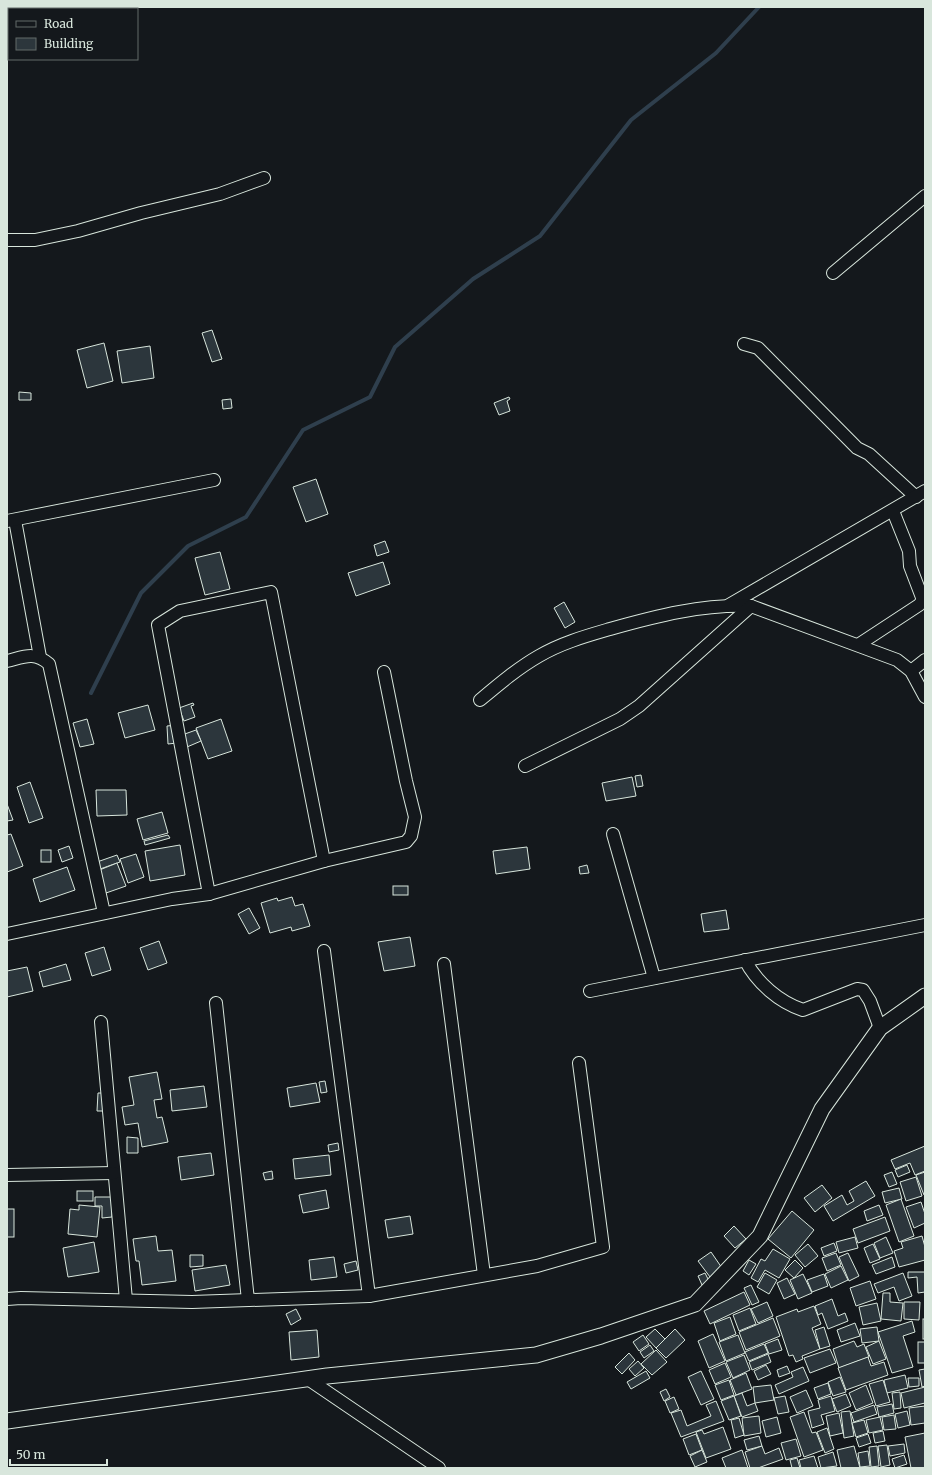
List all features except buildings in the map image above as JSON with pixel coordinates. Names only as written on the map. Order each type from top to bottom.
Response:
[{"type":"street","points":[[7,240],[35,240],[78,231],[141,213],[220,194],[264,178]]},
{"type":"street","points":[[832,273],[925,196]]},
{"type":"street","points":[[729,605],[920,494],[869,454],[857,448],[758,348],[744,344]]},
{"type":"street","points":[[40,657],[11,521],[214,480]]},
{"type":"street","points":[[858,645],[924,600],[910,566],[909,551],[893,510]]},
{"type":"street","points":[[209,894],[158,625],[180,611],[271,592],[324,861]]},
{"type":"street","points":[[480,700],[512,674],[539,656],[556,647],[646,618],[698,608],[729,605],[751,606],[897,660],[910,671],[925,698]]},
{"type":"street","points":[[525,766],[620,719],[639,706],[751,606]]},
{"type":"street","points":[[7,661],[31,655],[40,657],[48,664],[104,913]]},
{"type":"street","points":[[910,671],[925,660]]},
{"type":"street","points":[[7,934],[172,899],[209,894],[324,861],[406,842],[411,836],[414,828],[415,817],[406,781],[384,672]]},
{"type":"street","points":[[613,834],[654,978]]},
{"type":"street","points":[[590,991],[925,925]]},
{"type":"street","points":[[324,951],[369,1296]]},
{"type":"street","points":[[745,960],[763,985],[794,1007],[803,1010],[857,989],[863,990],[870,1001],[880,1028]]},
{"type":"street","points":[[444,964],[484,1275]]},
{"type":"street","points":[[7,1421],[308,1379],[536,1355],[609,1333],[695,1304],[760,1236],[822,1109],[880,1028],[925,996]]},
{"type":"street","points":[[216,1003],[248,1300]]},
{"type":"street","points":[[101,1022],[126,1300]]},
{"type":"street","points":[[7,1299],[192,1302],[369,1296],[537,1266],[603,1247],[579,1063]]},
{"type":"street","points":[[7,1175],[114,1172]]},
{"type":"street","points":[[308,1379],[440,1468]]},
{"type":"waterway","points":[[91,693],[141,593],[188,546],[246,517],[303,430],[370,397],[395,347],[473,279],[540,236],[631,120],[716,53],[759,7]]}]
